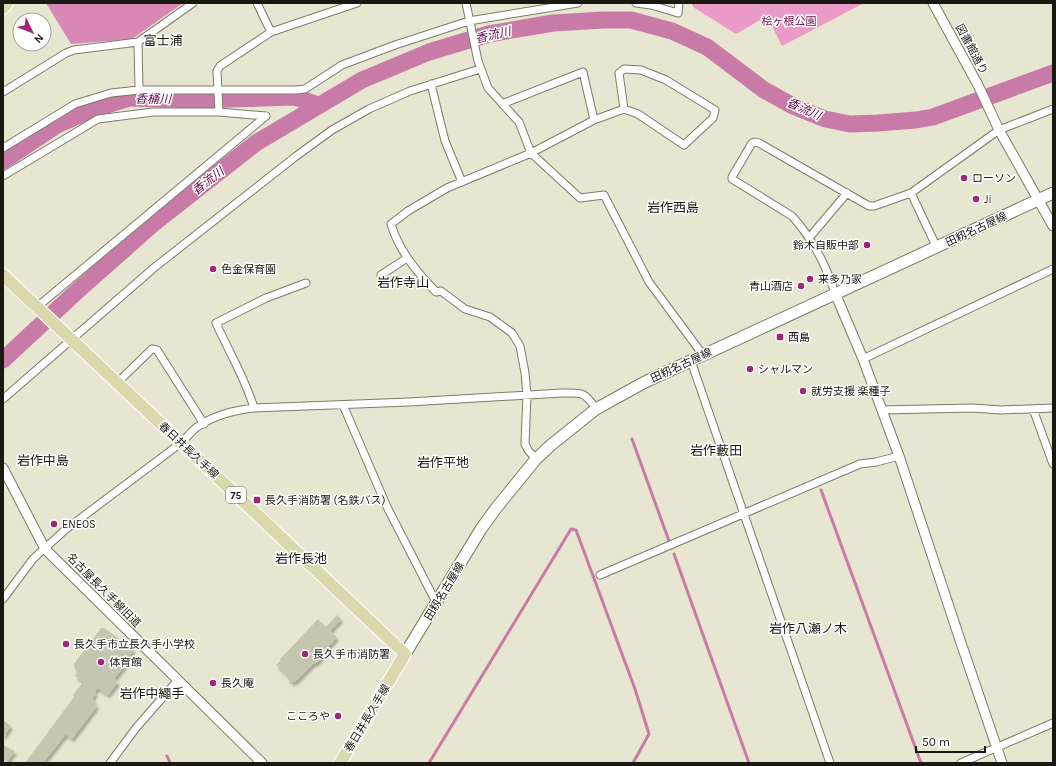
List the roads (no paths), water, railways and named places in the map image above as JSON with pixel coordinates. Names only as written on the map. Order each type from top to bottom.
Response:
[{"type":"main road","points":[[3,8],[7,3]]},
{"type":"main road","name":"田籾名古屋線","points":[[405,654],[437,604],[481,529],[497,507],[536,459],[596,409],[645,382],[1053,193]]},
{"type":"main road","name":"春日井長久手線","points":[[3,275],[405,654],[340,763]]},
{"type":"street","points":[[4,89],[66,53],[74,50],[138,42],[193,3]]},
{"type":"street","points":[[257,3],[271,32]]},
{"type":"street","points":[[219,110],[217,71],[220,66],[271,32],[357,3]]},
{"type":"street","points":[[466,3],[479,65],[488,88],[519,122],[531,153],[580,198],[604,195],[649,282],[703,355]]},
{"type":"street","points":[[3,148],[75,104],[111,93],[139,90],[218,91],[305,89],[342,65],[395,46],[470,24],[578,3]]},
{"type":"street","points":[[636,3],[651,4],[678,13],[679,3]]},
{"type":"street","name":"図書館通り","points":[[933,3],[978,85],[999,130]]},
{"type":"street","points":[[138,42],[139,90]]},
{"type":"street","points":[[3,399],[70,337],[295,157],[332,130],[369,109],[410,90],[431,84],[479,65]]},
{"type":"street","points":[[536,459],[525,444],[527,395],[525,373],[520,346],[512,333],[490,317],[465,309],[441,291],[436,292],[419,275],[407,258],[391,224],[408,211],[447,188],[531,153],[594,120],[624,109],[638,114],[684,145],[713,118],[715,110],[666,80],[641,70],[624,69],[620,73],[624,109]]},
{"type":"street","points":[[502,104],[583,72],[594,120]]},
{"type":"street","points":[[431,84],[445,142],[462,182]]},
{"type":"street","points":[[1002,763],[898,456],[863,359],[835,293],[827,270],[809,238],[792,216],[732,179],[732,177],[752,143],[755,142],[869,206],[874,206],[911,193],[999,130],[1053,109]]},
{"type":"street","points":[[3,176],[98,119],[153,112],[219,110],[266,116],[40,309]]},
{"type":"street","points":[[999,130],[1053,226]]},
{"type":"street","points":[[809,238],[847,193]]},
{"type":"street","points":[[911,193],[937,248]]},
{"type":"street","points":[[381,275],[407,258]]},
{"type":"street","points":[[863,359],[1053,269]]},
{"type":"street","points":[[254,408],[242,376],[216,323],[266,298],[306,282]]},
{"type":"street","points":[[117,383],[152,350],[157,350],[204,424]]},
{"type":"street","points":[[691,361],[745,513],[830,763]]},
{"type":"street","points":[[3,599],[33,559],[65,530],[181,443],[198,427],[221,416],[254,408],[409,402],[527,395],[582,394],[589,397],[596,409]]},
{"type":"street","points":[[343,405],[388,507],[437,604]]},
{"type":"street","points":[[881,410],[972,408],[1001,410],[1053,408]]},
{"type":"street","points":[[1033,409],[1053,464]]},
{"type":"street","points":[[600,575],[860,464],[876,462],[898,456]]},
{"type":"street","name":"名古屋長久手線旧道","points":[[3,468],[45,549],[177,681],[262,763]]},
{"type":"street","points":[[110,763],[136,728],[177,681]]},
{"type":"street","points":[[961,763],[1053,723]]},
{"type":"waterway","name":"香流川","points":[[3,360],[75,293],[154,223],[256,143],[362,80],[429,52],[489,34],[553,23],[631,20],[672,31],[707,47],[764,90],[793,106],[825,119],[850,124],[916,120],[933,117],[1053,73]]},
{"type":"waterway","name":"香桶川","points":[[3,161],[57,125],[91,110],[130,98],[198,100],[295,97],[318,105]]},
{"type":"waterway","points":[[632,439],[669,541]]},
{"type":"waterway","points":[[821,490],[921,763]]},
{"type":"waterway","points":[[429,763],[571,529],[576,530],[635,689],[649,734],[633,763]]},
{"type":"waterway","points":[[674,554],[749,763]]},
{"type":"waterway","points":[[167,756],[170,763]]},
{"type":"place","name":"ローソン","points":[[964,178]]},
{"type":"place","name":"Ji","points":[[976,199]]},
{"type":"place","name":"鈴木自販中部","points":[[867,245]]},
{"type":"place","name":"色金保育園","points":[[213,269]]},
{"type":"place","name":"来多乃家","points":[[810,279]]},
{"type":"place","name":"青山酒店","points":[[801,286]]},
{"type":"place","name":"西島","points":[[780,337]]},
{"type":"place","name":"シャルマン","points":[[750,369]]},
{"type":"place","name":"就労支援 楽種子","points":[[803,391]]},
{"type":"place","name":"長久手消防署 (名鉄バス)","points":[[257,500]]},
{"type":"place","name":"ENEOS","points":[[54,524]]},
{"type":"place","name":"長久手市立長久手小学校","points":[[66,644]]},
{"type":"place","name":"長久手市消防署","points":[[305,654]]},
{"type":"place","name":"体育館","points":[[101,662]]},
{"type":"place","name":"長久庵","points":[[213,683]]},
{"type":"place","name":"こころや","points":[[338,716]]},
{"type":"district","name":"富士浦","points":[[163,40]]},
{"type":"district","name":"岩作西島","points":[[673,207]]},
{"type":"district","name":"岩作寺山","points":[[403,282]]},
{"type":"district","name":"岩作藪田","points":[[716,450]]},
{"type":"district","name":"岩作中島","points":[[43,460]]},
{"type":"district","name":"岩作平地","points":[[443,462]]},
{"type":"district","name":"岩作長池","points":[[301,558]]},
{"type":"district","name":"岩作八瀬ノ木","points":[[808,628]]},
{"type":"district","name":"岩作中繩手","points":[[152,693]]},
{"type":"park label","name":"桧ヶ根公園","points":[[789,21]]}]
